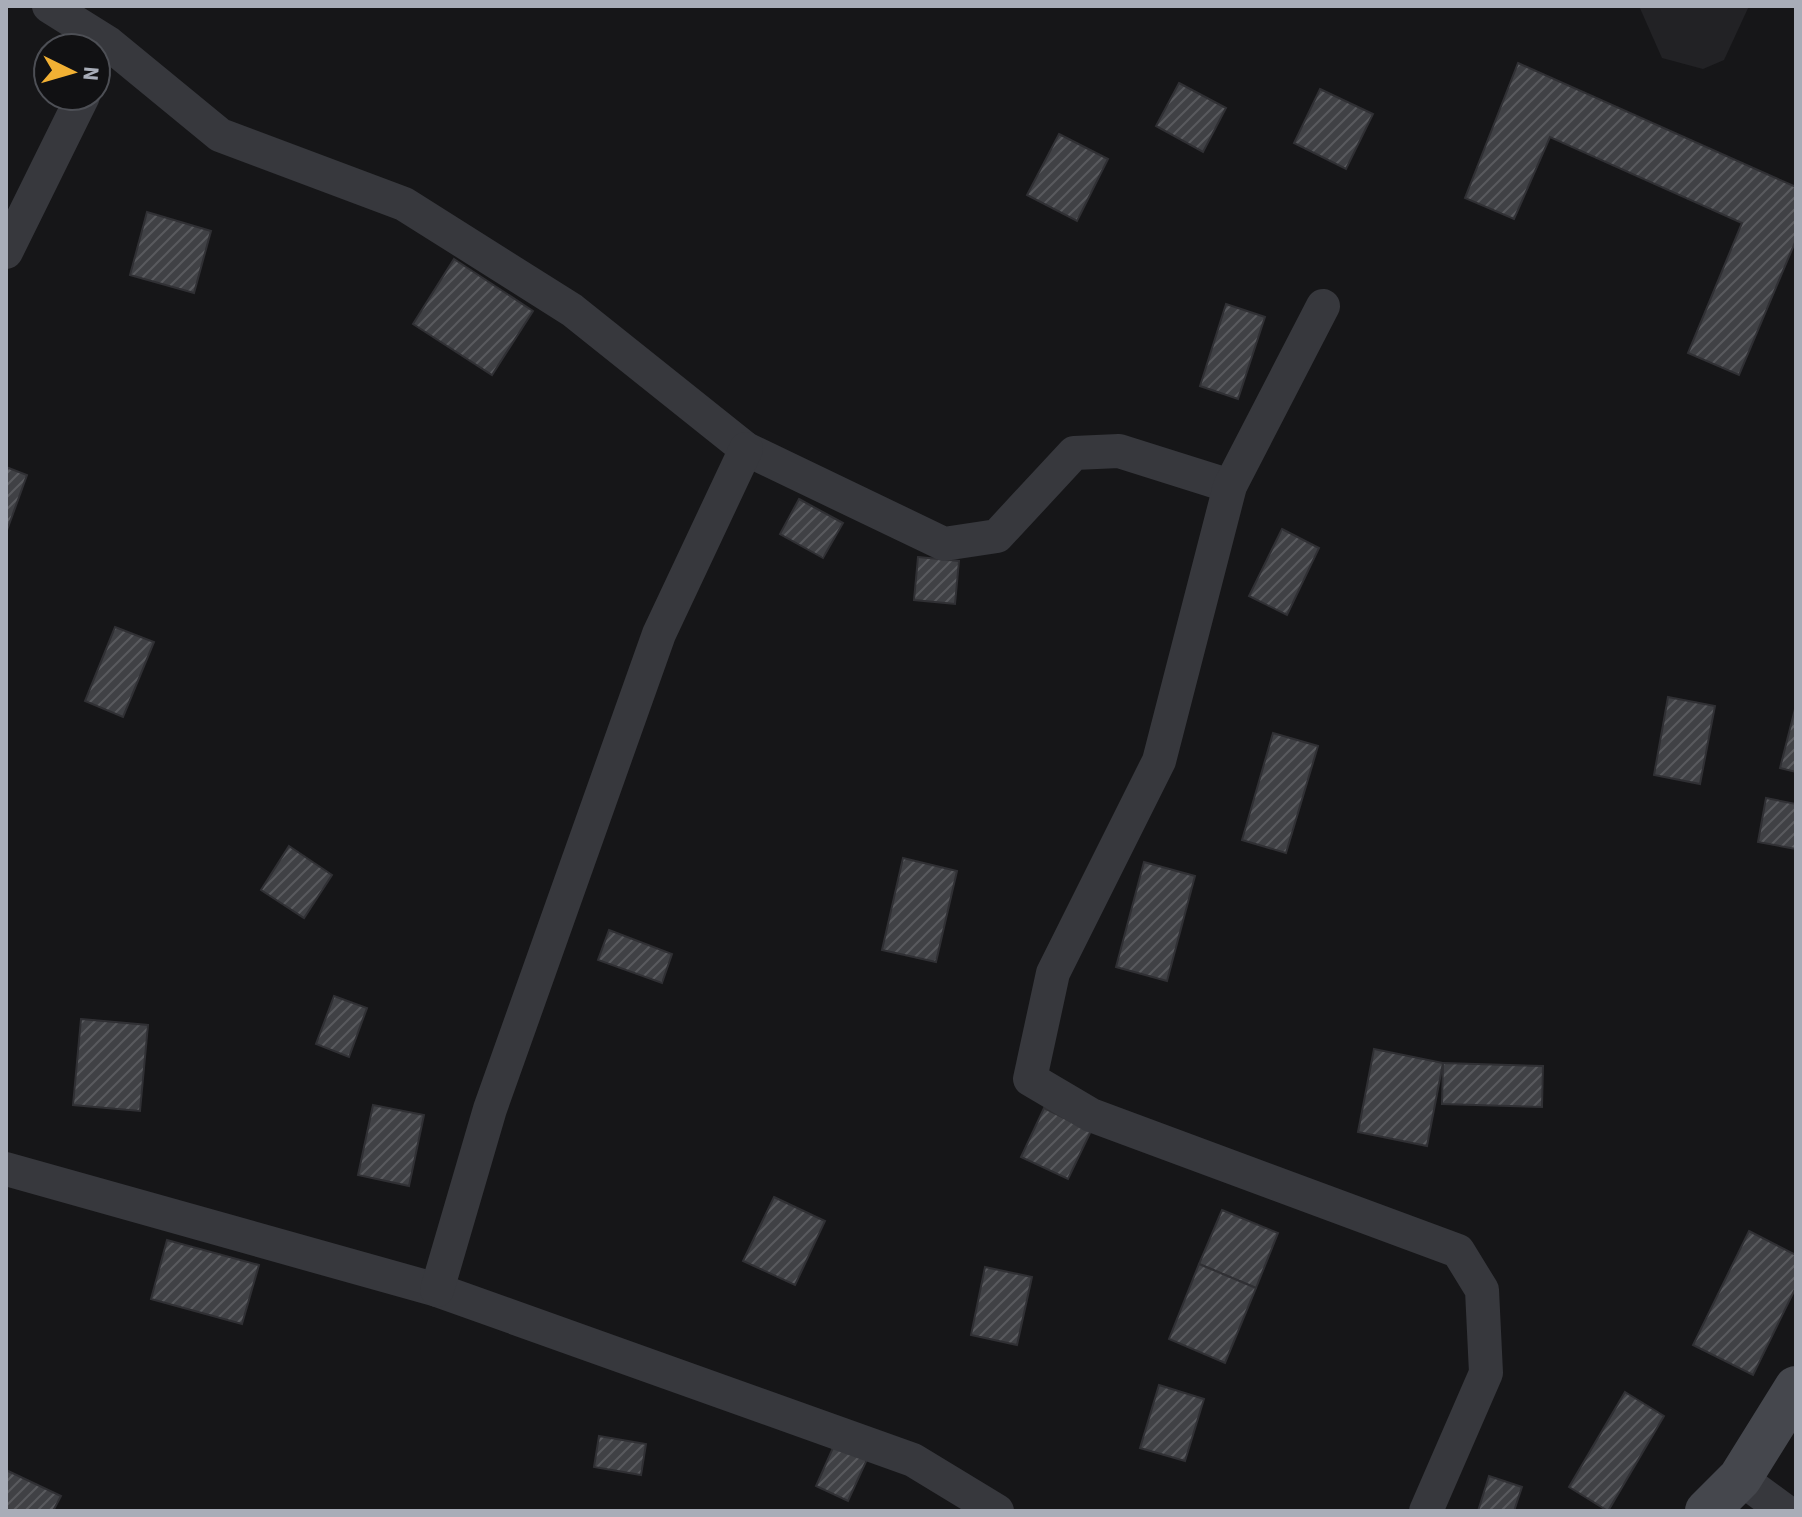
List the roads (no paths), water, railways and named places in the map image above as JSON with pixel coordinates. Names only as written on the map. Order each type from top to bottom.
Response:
[{"type":"main road","points":[[1707,1511],[1740,1478],[1796,1388]]},
{"type":"street","points":[[49,6],[77,32]]},
{"type":"street","points":[[112,63],[220,135],[404,204],[572,310],[746,449],[944,544],[997,536],[1074,453],[1119,451],[1230,486]]},
{"type":"street","points":[[6,252],[75,112]]},
{"type":"street","points":[[1323,306],[1230,486],[1159,761],[1053,973],[1030,1079],[1091,1115],[1458,1251],[1482,1290],[1486,1373],[1426,1511]]},
{"type":"street","points":[[437,1290],[490,1109],[659,634],[746,449]]},
{"type":"street","points":[[9,1177],[437,1290],[913,1460],[997,1511]]},
{"type":"street","points":[[1740,1478],[1785,1511]]}]
